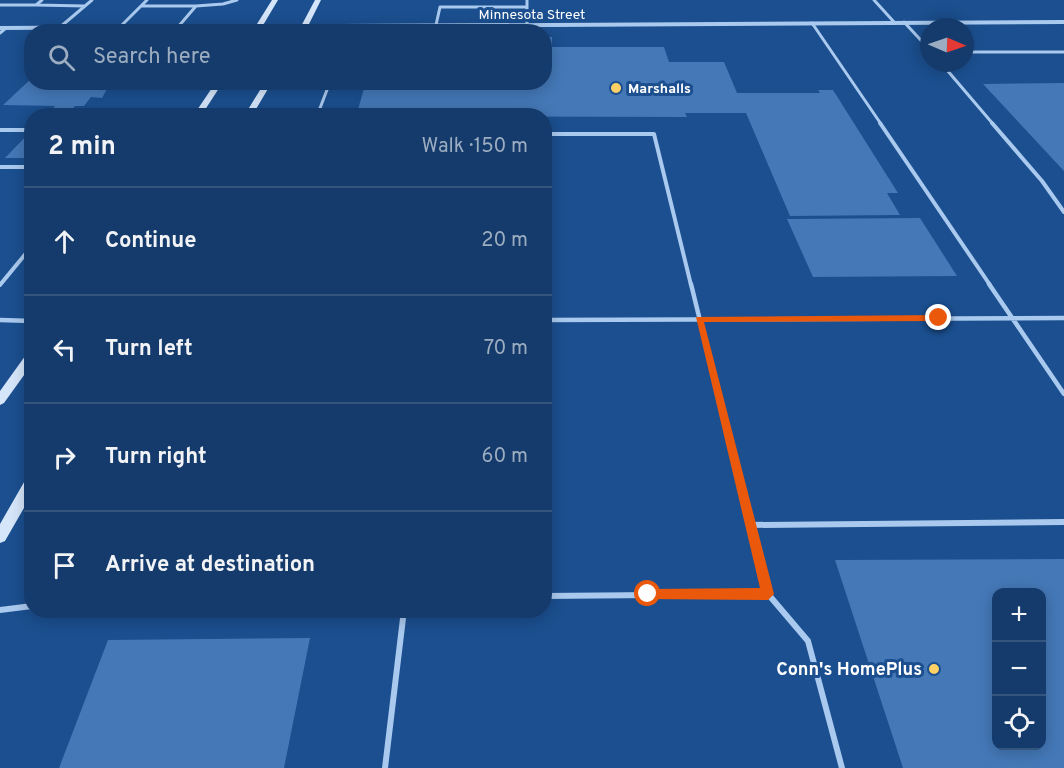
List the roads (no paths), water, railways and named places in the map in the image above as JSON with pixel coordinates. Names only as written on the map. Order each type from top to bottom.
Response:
[{"type":"main road","points":[[260,24],[275,0]]},
{"type":"main road","points":[[306,24],[318,0]]},
{"type":"main road","points":[[202,108],[215,90]]},
{"type":"main road","points":[[253,108],[264,90]]},
{"type":"main road","points":[[0,400],[24,366]]},
{"type":"main road","points":[[0,537],[24,495]]},
{"type":"street","name":"Minnesota Street","points":[[552,25],[1064,22]]},
{"type":"street","name":"Minnesota Street","points":[[0,28],[24,28]]},
{"type":"lane","points":[[36,5],[42,0]]},
{"type":"lane","points":[[64,24],[92,0]]},
{"type":"lane","points":[[123,24],[147,0]]},
{"type":"lane","points":[[141,6],[196,6],[223,4],[237,0]]},
{"type":"lane","points":[[480,7],[481,0]]},
{"type":"lane","points":[[527,0],[527,24]]},
{"type":"lane","points":[[874,0],[894,22]]},
{"type":"lane","points":[[0,5],[85,6]]},
{"type":"lane","points":[[181,24],[196,6]]},
{"type":"lane","points":[[436,24],[440,7],[527,7]]},
{"type":"lane","points":[[904,22],[920,39]]},
{"type":"lane","points":[[812,23],[1064,394]]},
{"type":"lane","points":[[0,33],[6,28]]},
{"type":"lane","points":[[974,52],[1064,52]]},
{"type":"lane","points":[[949,72],[1042,181],[1064,212]]},
{"type":"lane","points":[[319,108],[327,90]]},
{"type":"lane","points":[[0,130],[24,130]]},
{"type":"lane","points":[[552,134],[654,134],[768,594],[808,641],[842,768]]},
{"type":"lane","points":[[0,167],[24,167]]},
{"type":"lane","points":[[0,285],[24,256]]},
{"type":"lane","points":[[552,320],[1064,318]]},
{"type":"lane","points":[[0,320],[24,321]]},
{"type":"lane","points":[[750,525],[1064,522]]},
{"type":"lane","points":[[552,596],[768,594]]},
{"type":"lane","points":[[0,610],[24,607]]},
{"type":"lane","points":[[385,768],[403,618]]},
{"type":"place","name":"Marshalls","points":[[616,88]]},
{"type":"place","name":"Conn's HomePlus","points":[[934,669]]}]
